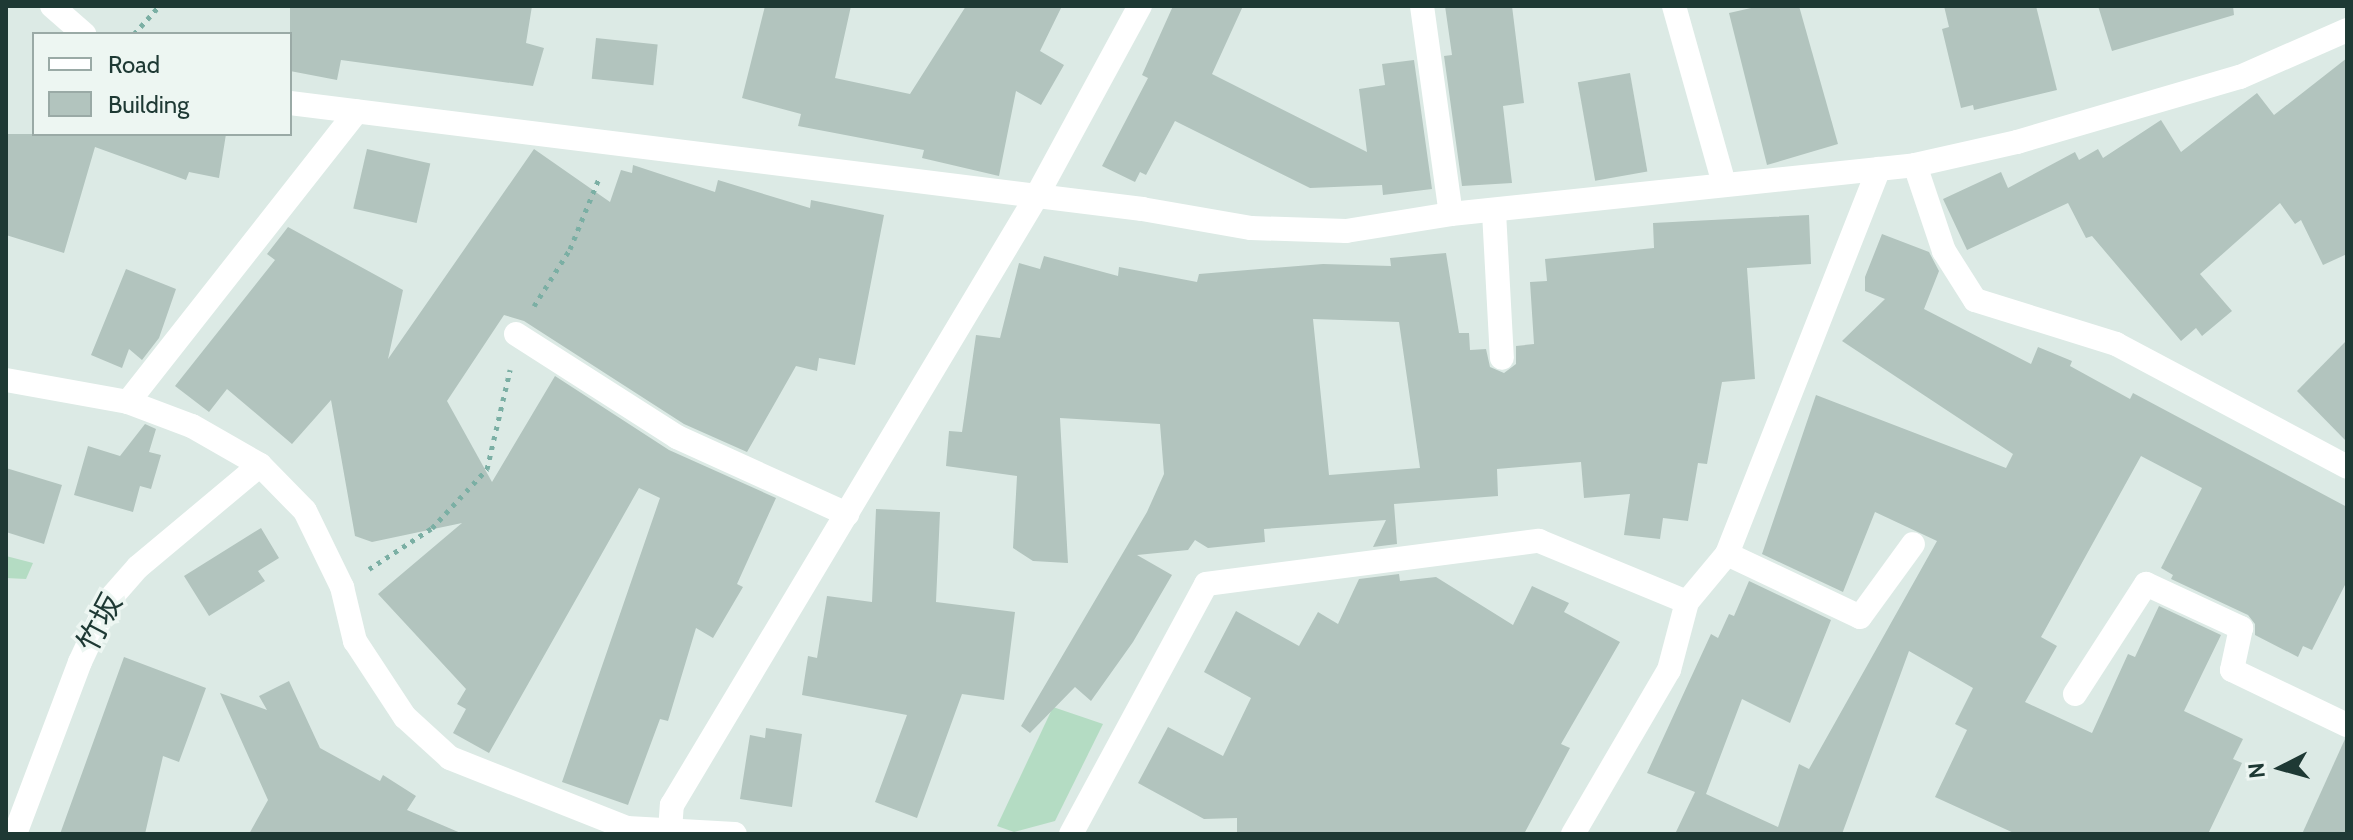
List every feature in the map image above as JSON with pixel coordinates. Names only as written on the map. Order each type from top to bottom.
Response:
[{"type":"street","points":[[52,6],[82,32]]},
{"type":"street","points":[[670,831],[672,805],[1035,199],[1140,6]]},
{"type":"street","points":[[1422,6],[1451,214]]},
{"type":"street","points":[[1674,6],[1724,184]]},
{"type":"street","points":[[292,103],[1251,228],[1346,231],[1451,214],[1494,212],[1915,165],[2017,142],[2240,77],[2347,30]]},
{"type":"street","points":[[128,402],[357,111]]},
{"type":"street","points":[[1915,165],[1944,251],[1975,300],[2116,344],[2347,467]]},
{"type":"street","points":[[1573,834],[1669,670],[1687,602],[1727,554],[1879,169]]},
{"type":"street","points":[[1494,212],[1502,358]]},
{"type":"street","points":[[516,334],[677,437],[847,514]]},
{"type":"street","points":[[6,380],[128,402],[192,426],[260,465],[305,511],[342,587],[355,641],[405,717],[450,758],[627,828],[735,834]]},
{"type":"street","name":"竹坂","points":[[15,834],[80,662],[109,600],[138,567],[260,465]]},
{"type":"street","points":[[1071,834],[1206,584],[1539,541],[1687,602]]},
{"type":"street","points":[[1727,554],[1860,617],[1913,544]]},
{"type":"street","points":[[2075,694],[2146,584],[2241,628],[2232,670],[2347,725]]},
{"type":"path","points":[[136,32],[159,6]]},
{"type":"path","points":[[342,587],[432,528],[487,469],[503,416],[516,334],[570,249],[613,146]]},
{"type":"green space","points":[[6,556],[33,563],[26,579],[6,578]]},
{"type":"green space","points":[[1053,707],[1103,724],[1055,821],[1014,832],[997,826]]},
{"type":"building","points":[[290,6],[532,6],[526,43],[544,48],[533,86],[341,60],[337,80],[292,71]]},
{"type":"building","points":[[765,6],[851,6],[835,78],[910,94],[966,6],[1062,6],[1040,51],[1064,65],[1041,105],[1016,91],[999,176],[922,158],[924,150],[798,126],[801,114],[742,98]]},
{"type":"building","points":[[1173,6],[1243,6],[1212,74],[1367,152],[1359,89],[1385,85],[1382,64],[1414,60],[1432,189],[1383,195],[1382,185],[1310,188],[1175,121],[1146,175],[1140,172],[1135,182],[1102,166],[1148,78],[1142,75]]},
{"type":"building","points":[[1445,6],[1512,6],[1524,103],[1503,106],[1512,183],[1462,186],[1444,56],[1452,55]]},
{"type":"building","points":[[1760,6],[1799,6],[1838,144],[1767,165],[1729,13]]},
{"type":"building","points":[[1944,6],[2036,6],[2057,90],[1974,110],[1973,105],[1961,108],[1942,29],[1949,27]]},
{"type":"building","points":[[2098,6],[2233,6],[2234,15],[2112,51]]},
{"type":"building","points":[[596,38],[658,44],[653,85],[592,79]]},
{"type":"building","points":[[2347,58],[2347,254],[2323,265],[2301,220],[2295,224],[2280,203],[2200,274],[2232,311],[2202,336],[2196,328],[2181,341],[2092,236],[2086,238],[2068,203],[1967,250],[1943,199],[2001,172],[2008,188],[2075,152],[2079,160],[2098,149],[2103,158],[2161,120],[2181,152],[2257,93],[2274,115]]},
{"type":"building","points":[[1630,73],[1647,171],[1595,181],[1578,82]]},
{"type":"building","points":[[6,134],[226,136],[219,178],[189,172],[186,180],[95,147],[64,253],[6,235]]},
{"type":"building","points":[[367,149],[430,164],[417,223],[353,208]]},
{"type":"building","points":[[534,149],[610,202],[621,170],[632,173],[633,165],[715,192],[718,180],[810,208],[811,200],[884,215],[855,365],[819,358],[817,371],[796,366],[747,452],[684,424],[524,321],[504,315],[447,401],[492,482],[555,376],[669,450],[776,498],[737,584],[743,587],[713,638],[696,628],[668,721],[660,719],[628,805],[562,782],[660,498],[639,488],[489,753],[453,733],[466,709],[457,704],[466,689],[378,594],[462,523],[372,542],[355,536],[331,400],[292,444],[227,389],[209,412],[175,386],[275,260],[267,254],[288,227],[403,290],[388,359]]},
{"type":"building","points":[[1809,215],[1811,264],[1747,268],[1755,379],[1722,382],[1707,464],[1698,463],[1688,521],[1663,518],[1660,539],[1624,535],[1630,494],[1584,498],[1581,462],[1497,469],[1498,496],[1394,504],[1397,544],[1373,547],[1386,520],[1264,529],[1265,542],[1208,548],[1195,540],[1188,550],[1137,555],[1172,575],[1133,642],[1091,701],[1075,687],[1030,733],[1021,726],[1147,512],[1164,474],[1160,424],[1060,418],[1068,563],[1033,561],[1013,548],[1017,476],[946,466],[949,431],[962,432],[976,335],[1000,338],[1019,263],[1040,269],[1044,256],[1118,276],[1119,267],[1197,282],[1199,274],[1323,264],[1391,266],[1390,258],[1446,253],[1459,333],[1469,333],[1470,350],[1486,349],[1490,367],[1504,373],[1516,364],[1516,346],[1534,344],[1530,282],[1547,281],[1545,259],[1654,248],[1653,223]],"holes":[[[1313,319],[1399,322],[1420,468],[1329,475]]]},
{"type":"building","points":[[1882,234],[1929,252],[1939,271],[1924,309],[2031,364],[2038,347],[2072,361],[2070,366],[2130,399],[2133,393],[2347,507],[2347,581],[2312,650],[2303,646],[2298,657],[2255,635],[2255,624],[2248,615],[2171,579],[2173,575],[2161,568],[2202,488],[2141,456],[2041,637],[2057,646],[2025,702],[2092,733],[2128,654],[2135,657],[2159,606],[2221,635],[2184,711],[2243,739],[2233,759],[2242,763],[2208,834],[2016,834],[1935,797],[1967,730],[1955,724],[1973,688],[1909,651],[1842,834],[1675,834],[1695,792],[1647,773],[1711,634],[1718,638],[1729,614],[1734,616],[1749,581],[1831,620],[1790,723],[1742,699],[1706,794],[1778,827],[1799,764],[1809,769],[1937,541],[1875,512],[1843,592],[1762,554],[1816,395],[2006,468],[2013,454],[1842,341],[1885,299],[1865,291],[1865,277]]},
{"type":"building","points":[[126,269],[176,289],[159,338],[142,360],[129,349],[122,368],[91,355]]},
{"type":"building","points":[[2347,340],[2347,442],[2297,391]]},
{"type":"building","points":[[145,424],[156,429],[149,452],[161,455],[151,489],[140,486],[133,512],[74,495],[88,446],[120,456]]},
{"type":"building","points":[[6,468],[62,485],[44,544],[6,532]]},
{"type":"building","points":[[876,509],[940,512],[936,602],[1015,612],[1004,700],[962,694],[917,818],[875,802],[907,715],[802,695],[808,656],[817,658],[827,596],[872,602]]},
{"type":"building","points":[[261,528],[279,558],[258,571],[265,581],[209,616],[184,576]]},
{"type":"building","points":[[1399,574],[1400,581],[1436,577],[1513,625],[1532,586],[1569,603],[1564,612],[1620,642],[1561,744],[1570,748],[1524,834],[1237,834],[1237,818],[1204,819],[1138,783],[1168,727],[1223,756],[1251,698],[1204,672],[1236,611],[1299,646],[1318,612],[1338,624],[1359,579]]},
{"type":"building","points":[[124,657],[206,688],[179,762],[163,756],[145,834],[60,834]]},
{"type":"building","points":[[289,681],[320,748],[380,781],[383,775],[416,796],[407,810],[463,834],[249,834],[268,800],[220,693],[267,710],[259,696]]},
{"type":"building","points":[[766,728],[802,734],[792,807],[740,799],[750,735],[765,738]]},
{"type":"building","points":[[2345,739],[2347,834],[2302,834]]}]
